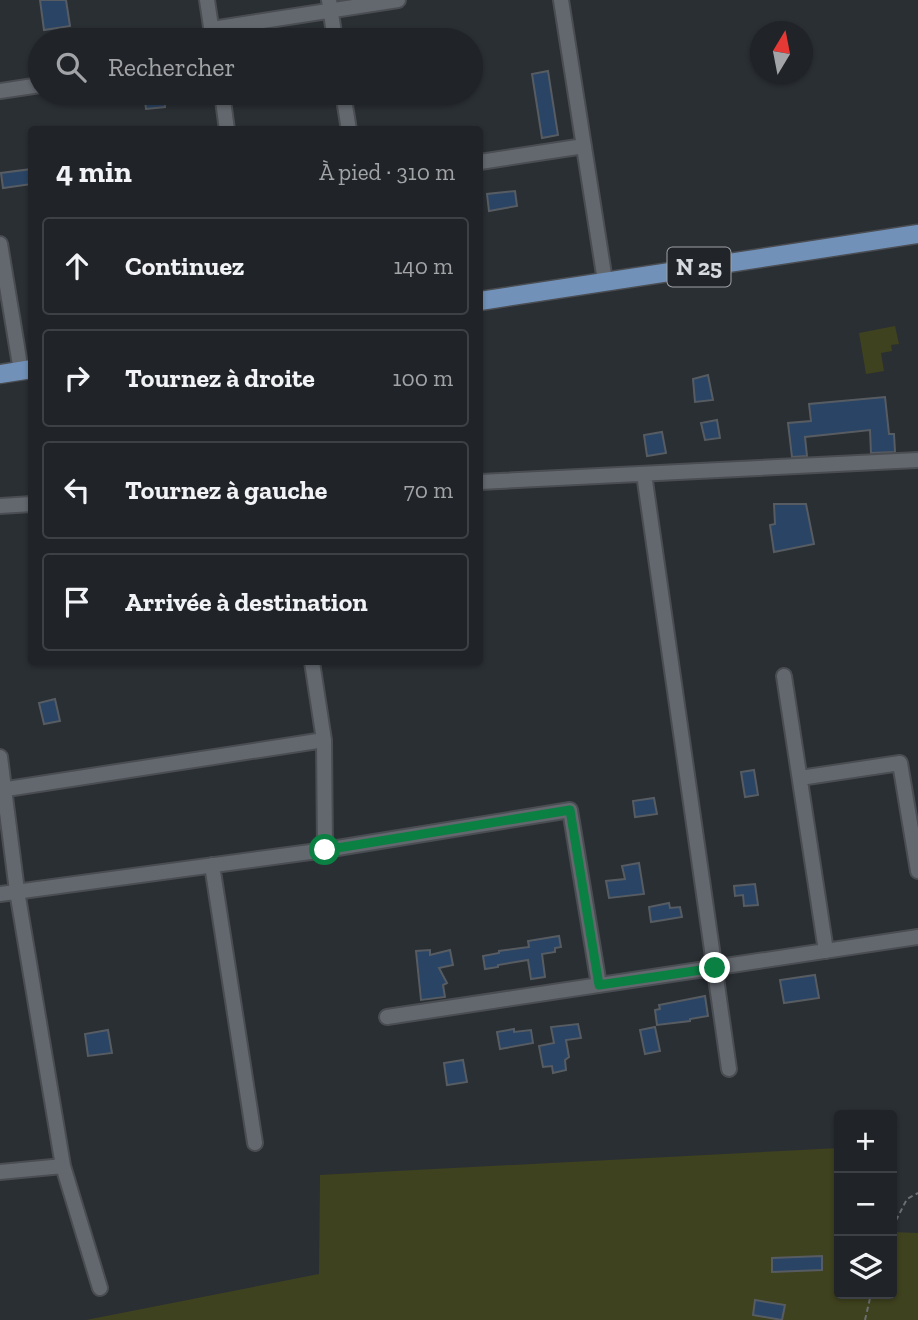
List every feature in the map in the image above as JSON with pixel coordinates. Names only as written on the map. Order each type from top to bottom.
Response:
[{"type":"main road","name":"N 25","points":[[483,301],[918,234]]},
{"type":"main road","points":[[0,374],[26,370]]},
{"type":"street","points":[[207,0],[211,28]]},
{"type":"street","points":[[240,28],[330,5],[398,0]]},
{"type":"street","points":[[562,0],[605,281]]},
{"type":"street","points":[[330,5],[333,28]]},
{"type":"street","points":[[0,91],[28,87]]},
{"type":"street","points":[[224,105],[226,126]]},
{"type":"street","points":[[345,105],[348,126]]},
{"type":"street","points":[[483,162],[584,146]]},
{"type":"street","points":[[0,244],[26,370]]},
{"type":"street","points":[[483,482],[918,460]]},
{"type":"street","points":[[644,474],[729,1069]]},
{"type":"street","points":[[0,506],[28,504]]},
{"type":"street","points":[[312,665],[324,740],[325,850]]},
{"type":"street","points":[[784,676],[826,951]]},
{"type":"street","points":[[3,790],[324,740]]},
{"type":"street","points":[[0,757],[17,891],[63,1166],[100,1288]]},
{"type":"street","points":[[800,778],[900,763],[918,871]]},
{"type":"street","points":[[0,894],[325,850],[570,810],[599,985]]},
{"type":"street","points":[[212,865],[255,1143]]},
{"type":"street","points":[[387,1017],[918,937]]},
{"type":"street","points":[[0,1172],[63,1166]]},
{"type":"path","points":[[897,1218],[907,1199],[918,1193]]},
{"type":"path","points":[[865,1320],[870,1299]]},
{"type":"green space","points":[[895,326],[899,344],[891,345],[892,351],[881,353],[884,371],[866,374],[859,333]]},
{"type":"green space","points":[[834,1148],[834,1299],[897,1299],[897,1232],[918,1233],[918,1320],[86,1320],[319,1274],[320,1175]]},
{"type":"building","points":[[40,0],[66,0],[70,26],[44,28]]},
{"type":"building","points":[[548,71],[558,135],[542,138],[532,74]]},
{"type":"building","points":[[146,105],[165,105],[165,107],[146,109]]},
{"type":"building","points":[[28,170],[28,185],[3,188],[1,173]]},
{"type":"building","points":[[515,191],[517,206],[489,211],[487,194]]},
{"type":"building","points":[[708,375],[713,400],[695,402],[693,379]]},
{"type":"building","points":[[885,397],[889,434],[894,434],[895,452],[871,453],[870,430],[805,437],[807,456],[792,457],[788,423],[811,421],[809,404]]},
{"type":"building","points":[[717,420],[720,438],[705,440],[701,423]]},
{"type":"building","points":[[662,432],[666,453],[647,456],[644,435]]},
{"type":"building","points":[[774,504],[806,504],[814,544],[774,552],[770,525],[775,524]]},
{"type":"building","points":[[55,699],[60,721],[44,724],[39,703]]},
{"type":"building","points":[[754,770],[758,795],[745,797],[741,772]]},
{"type":"building","points":[[654,798],[657,814],[635,817],[633,801]]},
{"type":"building","points":[[639,863],[644,894],[609,898],[606,881],[625,879],[622,866]]},
{"type":"building","points":[[755,884],[758,905],[744,906],[743,895],[735,896],[734,886]]},
{"type":"building","points":[[669,903],[670,908],[680,907],[682,917],[651,922],[649,907]]},
{"type":"building","points":[[559,936],[561,947],[555,948],[555,952],[542,954],[545,977],[531,979],[528,960],[485,969],[483,956],[529,947],[528,941]]},
{"type":"building","points":[[430,950],[430,955],[450,950],[453,965],[439,968],[447,983],[443,985],[445,997],[421,1000],[416,951]]},
{"type":"building","points":[[815,975],[819,998],[784,1003],[780,980]]},
{"type":"building","points":[[705,996],[708,1016],[657,1025],[655,1010],[660,1009],[659,1005]]},
{"type":"building","points":[[578,1024],[581,1038],[566,1040],[569,1057],[565,1060],[566,1070],[553,1073],[552,1066],[543,1067],[539,1046],[554,1043],[551,1027]]},
{"type":"building","points":[[655,1027],[660,1051],[645,1054],[640,1030]]},
{"type":"building","points":[[514,1029],[514,1032],[531,1030],[533,1043],[500,1049],[497,1032]]},
{"type":"building","points":[[108,1030],[112,1053],[88,1056],[85,1034]]},
{"type":"building","points":[[463,1060],[467,1082],[447,1085],[444,1063]]},
{"type":"building","points":[[822,1256],[822,1270],[772,1272],[772,1258]]},
{"type":"building","points":[[755,1300],[785,1305],[782,1320],[753,1315]]},
{"type":"route","points":[[325,850],[570,810],[599,985],[715,968]]}]
